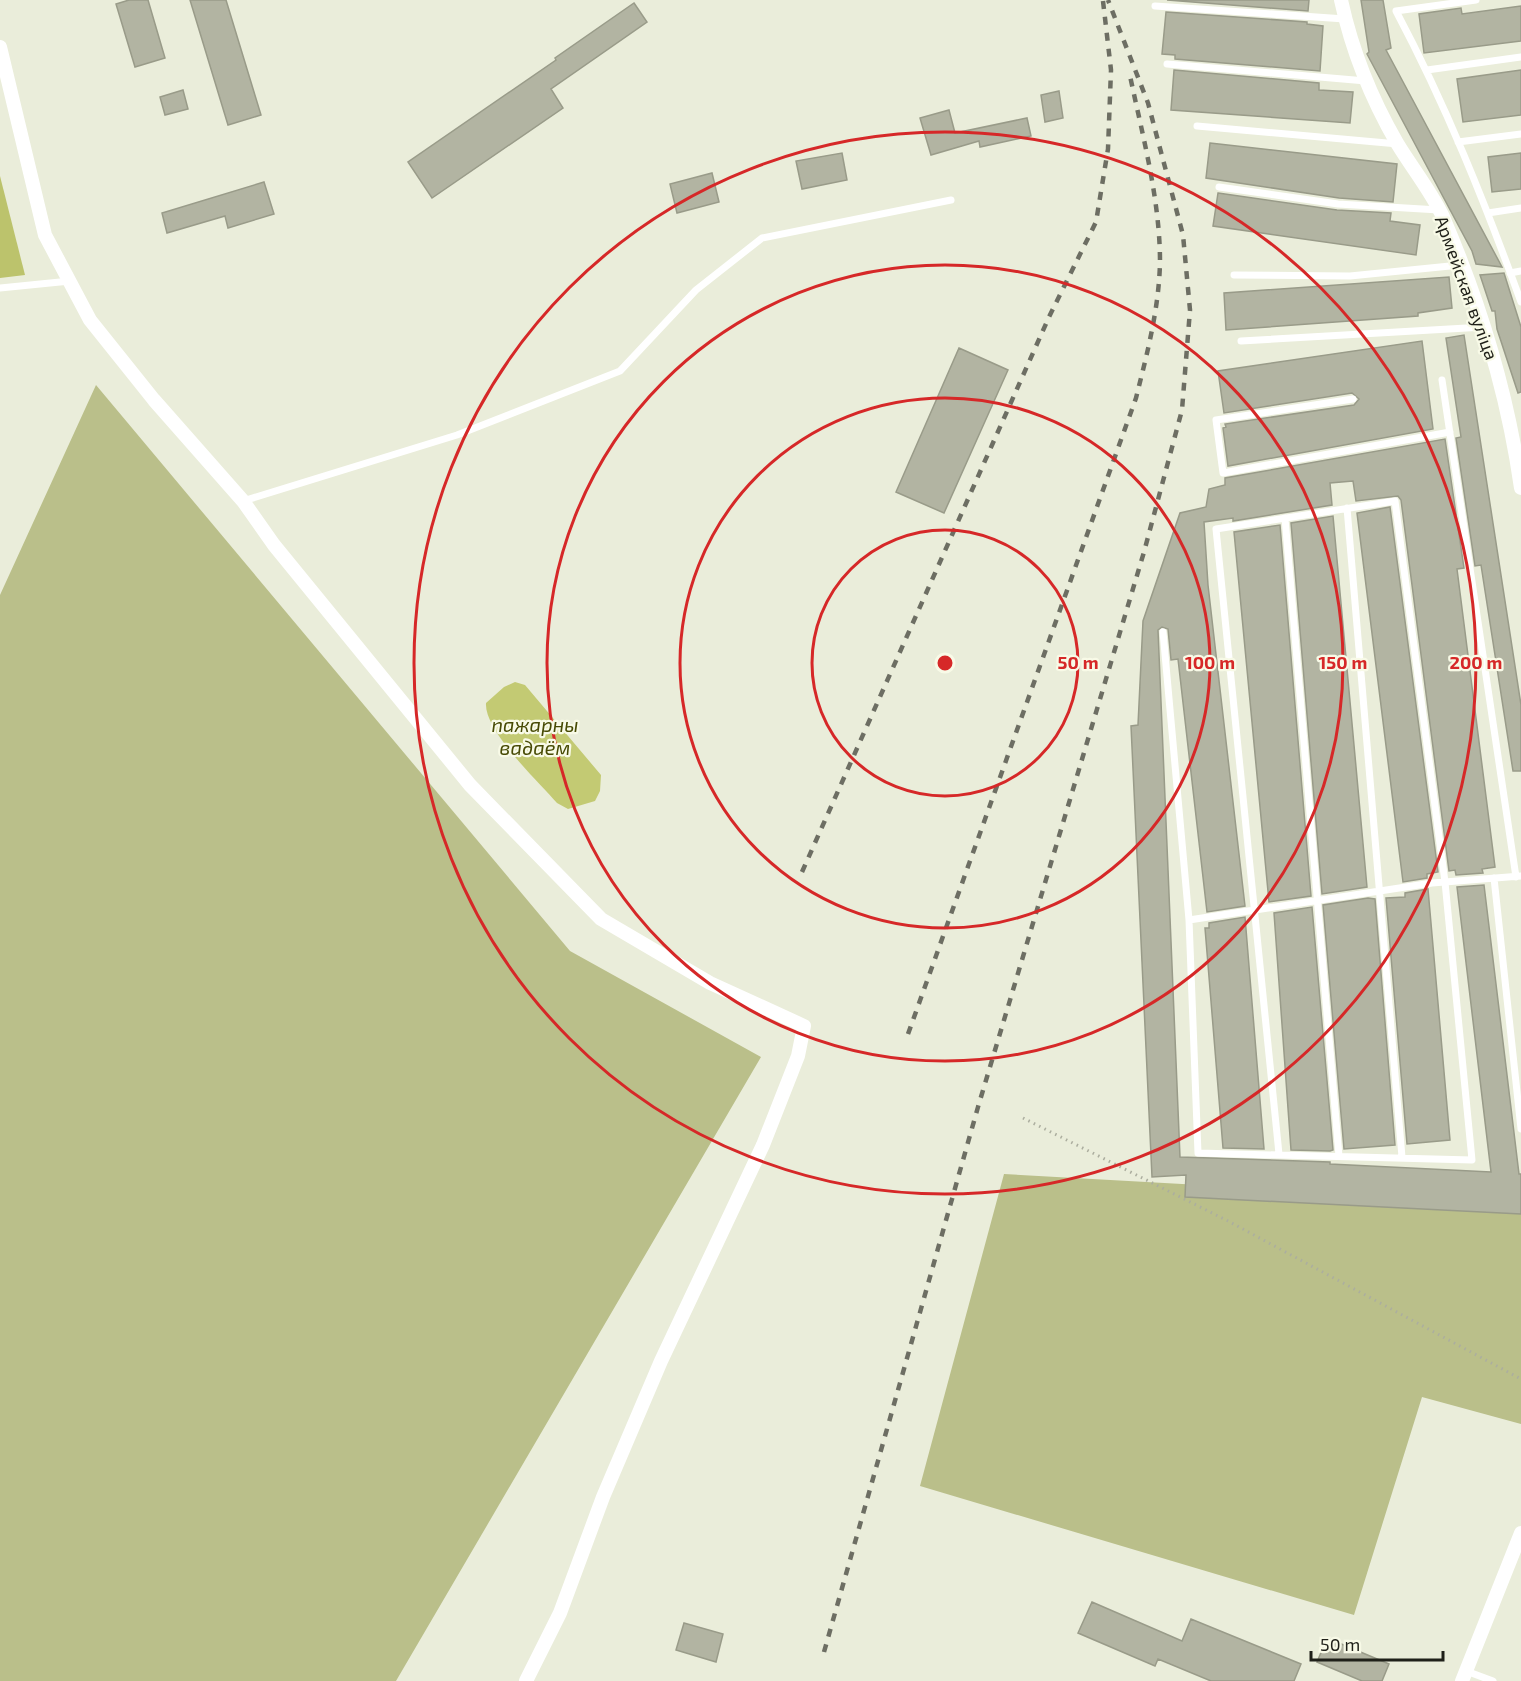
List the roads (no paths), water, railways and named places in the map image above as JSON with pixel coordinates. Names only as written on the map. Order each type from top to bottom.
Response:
[{"type":"street","name":"Армейская вуліца","points":[[1341,0],[1356,59],[1398,144],[1439,210],[1484,327],[1518,441],[1521,488]]},
{"type":"street","points":[[0,47],[45,235],[90,320],[154,400],[243,501],[274,545],[470,785],[601,919],[710,983],[804,1026],[798,1056],[763,1145],[661,1360],[603,1497],[560,1613],[526,1681]]},
{"type":"street","points":[[1464,1676],[1521,1533]]},
{"type":"lane","points":[[1476,0],[1396,12],[1427,70],[1488,213],[1521,302]]},
{"type":"lane","points":[[1155,6],[1345,19]]},
{"type":"lane","points":[[1427,70],[1521,57]]},
{"type":"lane","points":[[1167,64],[1366,81]]},
{"type":"lane","points":[[1197,126],[1398,144]]},
{"type":"lane","points":[[1458,142],[1521,134]]},
{"type":"lane","points":[[1219,187],[1338,204],[1439,210]]},
{"type":"lane","points":[[243,501],[457,435],[620,371],[696,290],[762,237],[951,200]]},
{"type":"lane","points":[[1488,213],[1521,208]]},
{"type":"lane","points":[[1234,275],[1350,276],[1460,265]]},
{"type":"lane","points":[[1510,273],[1521,272]]},
{"type":"lane","points":[[0,288],[70,281]]},
{"type":"lane","points":[[1241,342],[1484,327]]},
{"type":"lane","points":[[1189,920],[1444,882],[1518,877],[1443,380]]},
{"type":"lane","points":[[1353,399],[1216,420],[1223,473],[1450,432]]},
{"type":"lane","points":[[1163,632],[1189,920],[1198,1153],[1472,1160],[1444,882],[1395,501],[1216,529],[1257,911],[1279,1154]]},
{"type":"lane","points":[[1347,508],[1402,1157]]},
{"type":"lane","points":[[1285,518],[1320,902],[1339,1156]]},
{"type":"lane","points":[[1494,878],[1521,1128]]},
{"type":"lane","points":[[1464,1676],[1493,1681]]},
{"type":"water","name":"пажарны вадаём","points":[[515,682],[525,685],[601,775],[600,791],[595,801],[568,809],[557,803],[503,741],[488,714],[486,703],[504,687]]},
{"type":"railway","points":[[824,1652],[978,1107],[1144,552],[1182,410],[1190,310],[1183,235],[1148,103],[1108,0]]},
{"type":"railway","points":[[802,872],[1049,317],[1096,222],[1108,149],[1111,70],[1103,1]]},
{"type":"railway","points":[[908,1034],[1136,398],[1148,348],[1159,280],[1159,238],[1149,166],[1129,71]]}]
